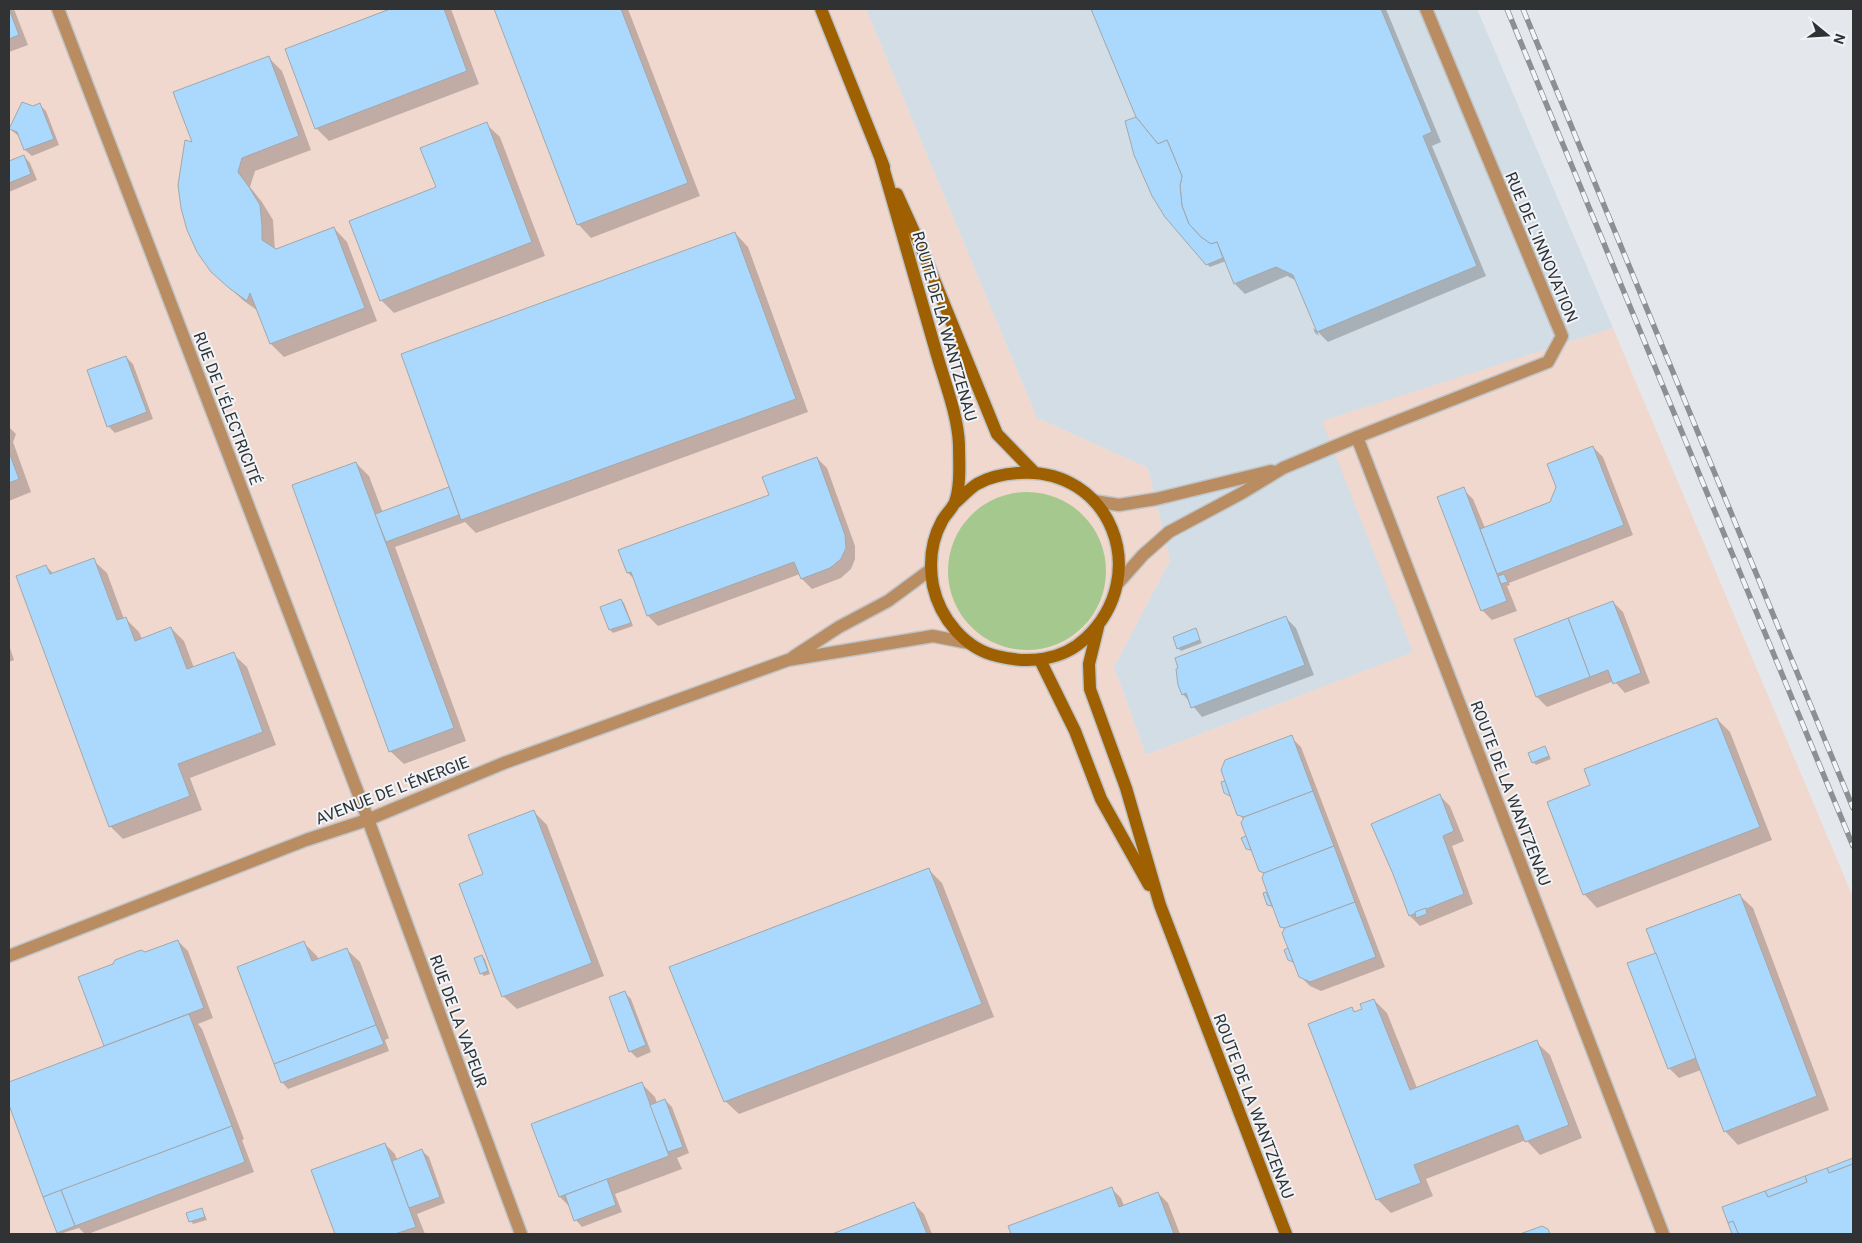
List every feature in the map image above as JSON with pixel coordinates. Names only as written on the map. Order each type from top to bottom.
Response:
[{"type":"main road","name":"ROUTE DE LA WANTZENAU","points":[[821,9],[881,160],[920,245],[997,434],[1033,471]]},
{"type":"main road","name":"ROUTE DE LA WANTZENAU","points":[[881,160],[957,427],[958,481],[955,502]]},
{"type":"main road","points":[[1033,471],[1076,486],[1094,501],[1107,518],[1116,538],[1120,560],[1118,582],[1111,606],[1098,628],[1081,643],[1062,654],[1040,660],[1015,661],[990,655],[969,643],[949,623],[936,598],[930,570],[932,546],[941,523],[955,502],[977,484],[1004,474],[1033,471]]},
{"type":"main road","name":"ROUTE DE LA WANTZENAU","points":[[1098,628],[1089,664],[1090,689],[1126,788],[1160,905],[1286,1234]]},
{"type":"main road","name":"ROUTE DE LA WANTZENAU","points":[[1040,660],[1074,731],[1101,799],[1160,905]]},
{"type":"street","name":"RUE DE L'ÉLECTRICITÉ","points":[[58,9],[367,820]]},
{"type":"street","name":"RUE DE L'INNOVATION","points":[[1357,437],[1548,362],[1562,336],[1426,9]]},
{"type":"street","points":[[1118,582],[1142,555],[1169,532],[1242,493],[1283,468],[1357,437]]},
{"type":"street","name":"ROUTE DE LA WANTZENAU","points":[[1357,437],[1663,1234]]},
{"type":"street","points":[[1094,501],[1119,504],[1156,499],[1283,468]]},
{"type":"street","name":"AVENUE DE L'ÉNERGIE","points":[[788,660],[839,627],[888,601],[930,570]]},
{"type":"street","name":"AVENUE DE L'ÉNERGIE","points":[[9,956],[306,840],[367,820],[504,763],[788,660],[933,636],[969,643]]},
{"type":"street","name":"RUE DE LA VAPEUR","points":[[367,820],[521,1234]]},
{"type":"shaded area","points":[[9,9],[866,9],[1037,418],[1148,468],[1170,560],[1114,667],[1146,755],[1413,652],[1322,421],[1613,328],[1853,897],[1853,1234],[9,1234]]},
{"type":"shaded area","points":[[866,9],[1477,9],[1613,328],[1323,421],[1414,652],[1146,755],[1114,667],[1170,560],[1148,468],[1037,418]]},
{"type":"green space","points":[[1019,492],[1035,492],[1064,501],[1083,515],[1093,527],[1100,541],[1106,563],[1106,579],[1100,601],[1093,615],[1083,627],[1071,637],[1057,644],[1035,650],[1019,650],[997,644],[983,637],[961,615],[954,601],[948,579],[948,563],[954,541],[961,527],[983,505],[997,498]]},
{"type":"building","points":[[9,9],[19,35],[9,39]]},
{"type":"building","points":[[390,9],[444,9],[467,71],[315,129],[285,49]]},
{"type":"building","points":[[494,9],[621,9],[688,183],[577,225]]},
{"type":"building","points":[[1091,9],[1381,9],[1432,132],[1423,136],[1477,266],[1317,332],[1293,275],[1276,267],[1234,284],[1217,242],[1211,244],[1201,237],[1189,224],[1182,206],[1180,186],[1182,176],[1167,140],[1158,144],[1136,117]]},
{"type":"building","points":[[269,56],[299,136],[242,158],[238,172],[260,205],[262,240],[276,249],[334,227],[365,308],[270,344],[250,293],[247,301],[211,272],[197,252],[187,230],[181,208],[178,185],[185,140],[192,142],[173,92]]},
{"type":"building","points":[[22,102],[33,106],[40,103],[54,139],[24,150],[17,132],[9,129]]},
{"type":"building","points":[[1136,117],[1158,144],[1167,140],[1182,176],[1180,186],[1182,206],[1189,224],[1201,237],[1211,244],[1217,242],[1223,258],[1206,265],[1165,217],[1152,196],[1134,155],[1125,121]]},
{"type":"building","points":[[487,122],[532,242],[380,301],[349,221],[436,187],[420,148]]},
{"type":"building","points":[[24,155],[31,174],[9,183],[9,161]]},
{"type":"building","points":[[735,232],[796,399],[461,520],[401,354]]},
{"type":"building","points":[[126,356],[147,412],[107,427],[87,370]]},
{"type":"building","points":[[1593,446],[1624,525],[1497,574],[1480,529],[1550,502],[1556,487],[1547,464]]},
{"type":"building","points":[[9,452],[19,479],[9,483]]},
{"type":"building","points":[[817,457],[845,535],[846,548],[841,559],[830,568],[801,579],[794,562],[647,616],[631,572],[627,573],[618,550],[769,495],[762,477]]},
{"type":"building","points":[[356,462],[454,728],[389,752],[292,485]]},
{"type":"building","points":[[449,487],[459,515],[386,542],[375,514]]},
{"type":"building","points":[[1464,487],[1507,601],[1481,611],[1437,497]]},
{"type":"building","points":[[94,558],[117,620],[126,617],[135,641],[171,627],[187,669],[234,652],[263,732],[178,764],[190,796],[109,827],[16,576],[46,565],[50,574]]},
{"type":"building","points":[[1504,574],[1508,582],[1501,584],[1498,576]]},
{"type":"building","points":[[621,599],[631,623],[609,630],[600,607]]},
{"type":"building","points":[[1613,601],[1641,673],[1613,684],[1608,670],[1590,677],[1568,618]]},
{"type":"building","points":[[1286,616],[1305,665],[1191,708],[1186,693],[1182,695],[1178,685],[1176,669],[1178,668],[1175,658]]},
{"type":"building","points":[[1568,618],[1590,677],[1536,697],[1514,639]]},
{"type":"building","points":[[1196,628],[1200,640],[1177,649],[1173,637]]},
{"type":"building","points":[[1717,718],[1760,827],[1583,895],[1547,802],[1590,785],[1584,769]]},
{"type":"building","points":[[1292,735],[1313,791],[1244,817],[1237,815],[1221,770],[1225,760]]},
{"type":"building","points":[[1545,746],[1549,756],[1532,763],[1528,753]]},
{"type":"building","points":[[1225,781],[1230,796],[1224,793],[1221,782]]},
{"type":"building","points":[[1313,791],[1334,846],[1264,873],[1259,871],[1241,823],[1244,817]]},
{"type":"building","points":[[1440,794],[1454,831],[1443,836],[1464,894],[1409,916],[1371,824]]},
{"type":"building","points":[[534,810],[592,963],[502,997],[459,884],[483,874],[468,835]]},
{"type":"building","points":[[1246,836],[1251,850],[1246,849],[1241,838]]},
{"type":"building","points":[[1334,846],[1355,902],[1285,928],[1280,927],[1262,878],[1264,873]]},
{"type":"building","points":[[929,868],[982,1004],[724,1102],[669,967]]},
{"type":"building","points":[[1266,892],[1272,906],[1267,905],[1263,893]]},
{"type":"building","points":[[1740,894],[1817,1096],[1724,1132],[1646,929]]},
{"type":"building","points":[[1355,902],[1376,957],[1310,982],[1299,977],[1282,933],[1285,928]]},
{"type":"building","points":[[1426,908],[1427,914],[1416,918],[1415,912]]},
{"type":"building","points":[[178,940],[204,1008],[104,1046],[78,977],[113,964],[115,960],[141,950],[145,952]]},
{"type":"building","points":[[304,941],[312,961],[347,948],[376,1025],[274,1064],[237,967]]},
{"type":"building","points":[[1288,948],[1293,962],[1288,960],[1284,950]]},
{"type":"building","points":[[1656,953],[1696,1058],[1668,1069],[1627,963]]},
{"type":"building","points":[[482,955],[488,971],[480,974],[474,958]]},
{"type":"building","points":[[625,991],[646,1045],[629,1052],[609,997]]},
{"type":"building","points":[[1374,999],[1410,1090],[1537,1040],[1569,1125],[1525,1142],[1518,1125],[1414,1165],[1421,1183],[1376,1200],[1308,1024],[1352,1007],[1354,1012],[1362,1009],[1360,1004]]},
{"type":"building","points":[[189,1014],[232,1126],[43,1197],[9,1105],[9,1082]]},
{"type":"building","points":[[376,1025],[384,1044],[281,1083],[274,1064]]},
{"type":"building","points":[[642,1082],[669,1156],[559,1197],[531,1124]]},
{"type":"building","points":[[665,1099],[683,1147],[668,1152],[650,1105]]},
{"type":"building","points":[[232,1126],[245,1162],[75,1226],[61,1190]]},
{"type":"building","points":[[385,1143],[416,1227],[395,1234],[335,1234],[311,1170]]},
{"type":"building","points":[[422,1149],[440,1197],[409,1208],[392,1161]]},
{"type":"building","points":[[1853,1158],[1853,1164],[1829,1173],[1827,1168]]},
{"type":"building","points":[[1853,1164],[1853,1234],[1735,1234],[1738,1233],[1733,1221],[1728,1223],[1722,1207],[1765,1191],[1768,1197],[1807,1182],[1805,1176],[1827,1168],[1829,1173]]},
{"type":"building","points":[[1805,1176],[1807,1182],[1768,1197],[1765,1191]]},
{"type":"building","points":[[607,1179],[616,1205],[574,1221],[565,1195]]},
{"type":"building","points":[[1112,1187],[1119,1207],[1158,1192],[1174,1234],[1011,1234],[1008,1226]]},
{"type":"building","points":[[61,1190],[75,1226],[57,1233],[43,1197]]},
{"type":"building","points":[[914,1202],[927,1234],[832,1234]]},
{"type":"building","points":[[202,1208],[205,1217],[189,1222],[186,1213]]},
{"type":"building","points":[[1733,1221],[1738,1233],[1735,1234],[1732,1234],[1728,1223]]},
{"type":"building","points":[[1542,1226],[1548,1229],[1550,1234],[1520,1234]]},
{"type":"railway","points":[[1507,9],[1853,846]]},
{"type":"railway","points":[[1523,9],[1853,808]]}]
